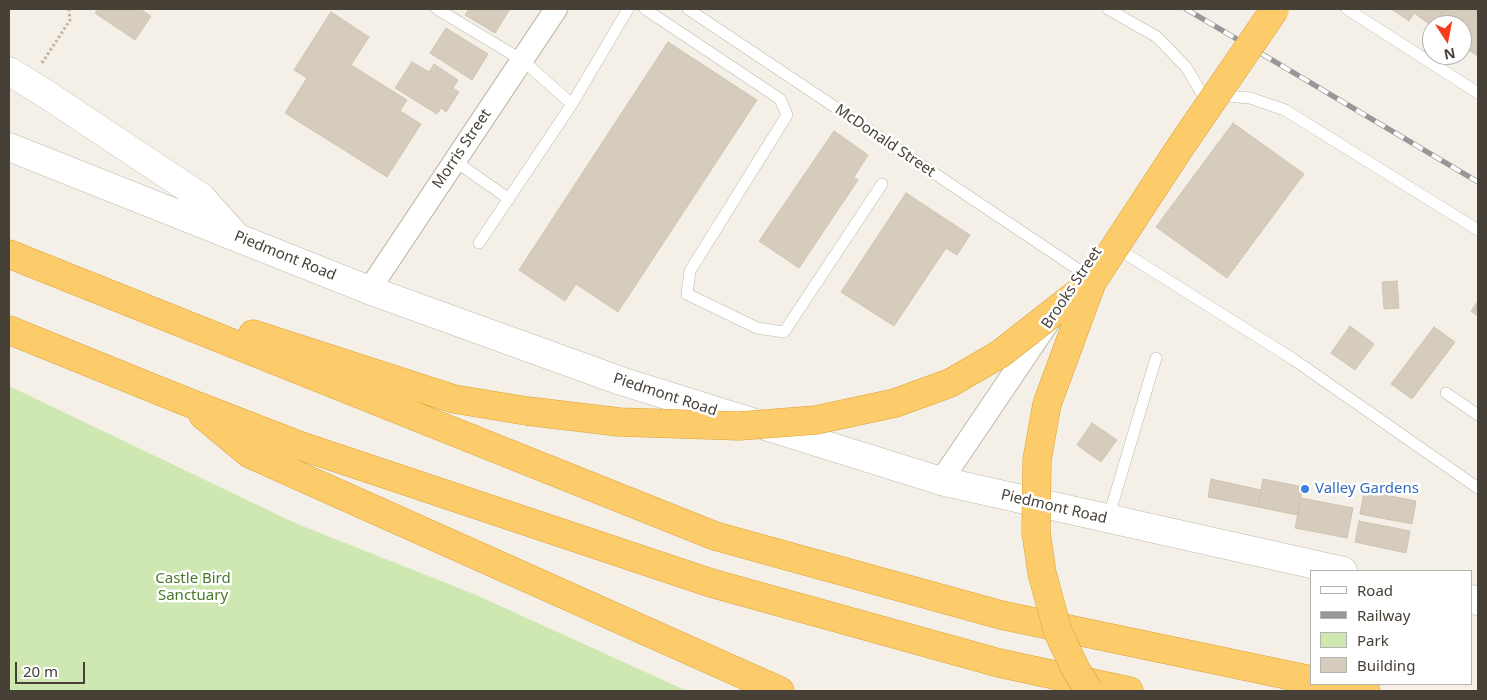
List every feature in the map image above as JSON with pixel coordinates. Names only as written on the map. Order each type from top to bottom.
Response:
[{"type":"highway","points":[[11,255],[454,399],[527,411],[619,422],[739,426],[816,420],[887,405],[950,383],[1000,354],[1087,277],[1181,146],[1275,9]]},
{"type":"highway","points":[[11,255],[715,536],[1001,615],[1310,680]]},
{"type":"highway","points":[[1087,277],[1047,404],[1037,460],[1036,532],[1042,573],[1058,632],[1076,670],[1089,691]]},
{"type":"highway","points":[[9,330],[301,446],[711,583],[999,663],[1129,691]]},
{"type":"highway","points":[[187,402],[250,454],[780,691]]},
{"type":"highway","points":[[1335,685],[1366,691]]},
{"type":"street","name":"Morris Street","points":[[369,290],[556,9]]},
{"type":"street","points":[[9,71],[201,197],[235,236]]},
{"type":"street","name":"Brooks Street","points":[[941,481],[1087,277],[1104,240],[1202,94]]},
{"type":"street","name":"Piedmont Road","points":[[9,147],[369,290],[621,381],[941,481],[1108,520],[1338,570]]},
{"type":"lane","points":[[437,9],[522,60],[572,104]]},
{"type":"lane","points":[[479,243],[572,104],[628,9]]},
{"type":"lane","points":[[645,9],[780,99],[787,116],[690,271],[687,294],[757,328],[784,332],[882,184]]},
{"type":"lane","name":"McDonald Street","points":[[688,9],[1087,277]]},
{"type":"lane","points":[[1108,9],[1157,37],[1186,67],[1202,94],[1250,98],[1285,110],[1478,230]]},
{"type":"lane","points":[[1347,9],[1478,93]]},
{"type":"lane","points":[[455,160],[508,199]]},
{"type":"lane","points":[[1104,240],[1293,359],[1478,488]]},
{"type":"lane","points":[[1108,520],[1156,358]]},
{"type":"lane","points":[[1446,394],[1478,416]]},
{"type":"path","points":[[41,64],[70,20],[69,9]]},
{"type":"green space","name":"Castle Bird Sanctuary","points":[[9,386],[295,523],[476,595],[687,691],[9,691]]},
{"type":"building","points":[[98,9],[140,9],[151,16],[135,40],[95,13]]},
{"type":"building","points":[[469,9],[510,9],[495,33],[465,15]]},
{"type":"building","points":[[1391,9],[1445,9],[1440,15],[1422,15],[1422,19],[1414,13],[1409,21]]},
{"type":"building","points":[[1445,9],[1478,9],[1478,56],[1472,52],[1472,15],[1441,15]]},
{"type":"building","points":[[331,12],[369,37],[351,65],[407,100],[400,111],[421,124],[387,177],[285,113],[307,78],[294,70]]},
{"type":"building","points":[[446,28],[488,54],[472,80],[430,53]]},
{"type":"building","points":[[668,42],[757,100],[618,312],[576,284],[565,301],[519,270]]},
{"type":"building","points":[[412,62],[429,72],[434,64],[458,80],[453,88],[459,92],[446,112],[441,108],[437,114],[395,88]]},
{"type":"building","points":[[1233,123],[1304,174],[1227,278],[1156,227]]},
{"type":"building","points":[[834,131],[868,155],[854,177],[858,180],[799,268],[759,241]]},
{"type":"building","points":[[906,193],[970,235],[957,255],[946,248],[894,326],[841,292]]},
{"type":"building","points":[[1397,281],[1399,308],[1384,309],[1382,282]]},
{"type":"building","points":[[1478,301],[1478,316],[1471,311]]},
{"type":"building","points":[[1350,326],[1374,344],[1355,370],[1331,353]]},
{"type":"building","points":[[1434,327],[1455,342],[1412,399],[1391,384]]},
{"type":"building","points":[[1092,423],[1117,440],[1101,462],[1077,445]]},
{"type":"building","points":[[1211,479],[1261,490],[1258,507],[1208,497]]},
{"type":"building","points":[[1263,479],[1303,487],[1297,515],[1258,507]]},
{"type":"building","points":[[1364,491],[1416,501],[1412,524],[1360,514]]},
{"type":"building","points":[[1301,498],[1353,508],[1347,538],[1295,528]]},
{"type":"building","points":[[1359,521],[1410,531],[1406,553],[1355,542]]},
{"type":"railway","points":[[1186,9],[1478,182]]},
{"type":"place","name":"Valley Gardens","points":[[1305,489]]}]
